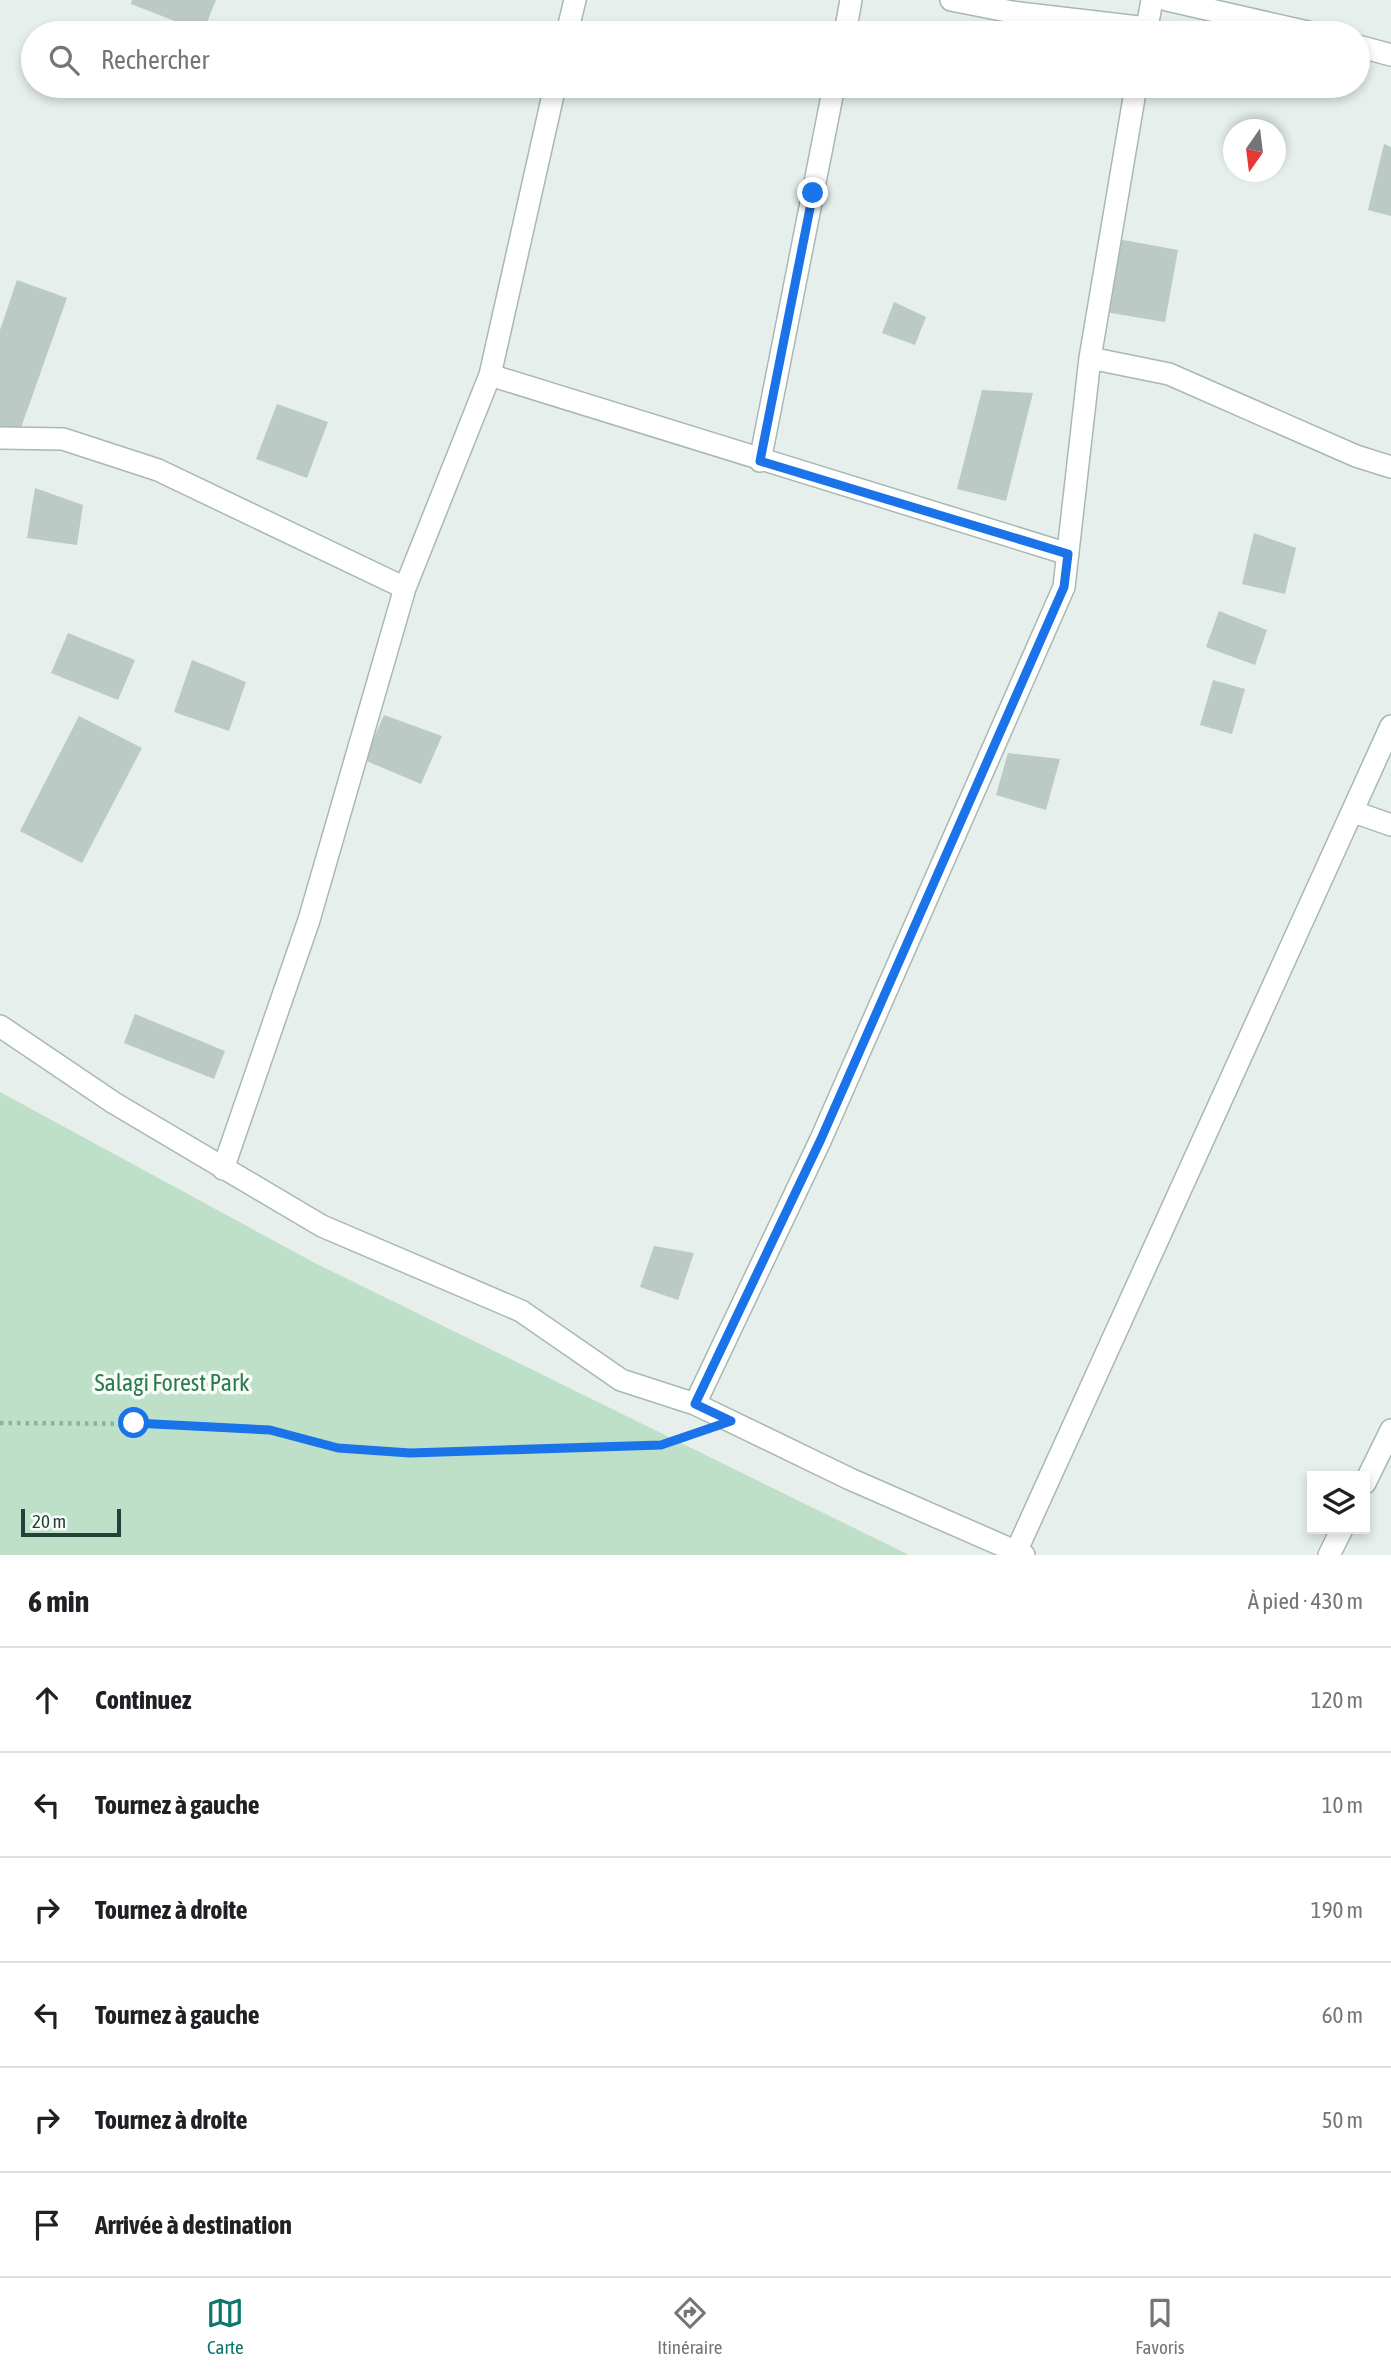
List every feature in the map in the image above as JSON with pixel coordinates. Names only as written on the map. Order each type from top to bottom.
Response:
[{"type":"street","points":[[570,21],[575,0]]},
{"type":"street","points":[[847,21],[851,0]]},
{"type":"street","points":[[951,0],[1075,21]]},
{"type":"street","points":[[1148,21],[1152,0]]},
{"type":"street","points":[[1167,0],[1259,21]]},
{"type":"street","points":[[1370,49],[1391,55]]},
{"type":"street","points":[[223,1169],[309,920],[405,588],[490,375],[552,98]]},
{"type":"street","points":[[760,461],[832,98]]},
{"type":"street","points":[[695,1404],[821,1139],[1064,587],[1090,358],[1134,98]]},
{"type":"street","points":[[1090,358],[1169,374],[1356,456],[1391,467]]},
{"type":"street","points":[[490,375],[760,461],[1068,554]]},
{"type":"street","points":[[0,438],[63,439],[158,470],[405,588]]},
{"type":"street","points":[[0,1026],[114,1103],[322,1226],[522,1311],[621,1380],[695,1404],[850,1479],[1020,1553],[1391,726]]},
{"type":"street","points":[[1354,812],[1391,825]]},
{"type":"street","points":[[1370,1473],[1391,1430]]},
{"type":"street","points":[[1329,1555],[1340,1534]]},
{"type":"path","points":[[0,1423],[182,1424],[270,1430],[338,1448],[410,1453],[661,1445],[731,1421]]},
{"type":"green space","name":"Salagi Forest Park","points":[[0,1092],[313,1262],[909,1555],[0,1555]]},
{"type":"building","points":[[132,0],[216,0],[207,21],[175,21],[131,4]]},
{"type":"building","points":[[1384,144],[1391,147],[1391,216],[1368,210]]},
{"type":"building","points":[[1112,238],[1178,250],[1165,322],[1099,311]]},
{"type":"building","points":[[17,280],[67,298],[17,439],[0,433],[0,330]]},
{"type":"building","points":[[894,302],[926,317],[915,345],[882,333]]},
{"type":"building","points":[[982,390],[1033,393],[1006,501],[957,489]]},
{"type":"building","points":[[277,404],[328,422],[307,478],[256,459]]},
{"type":"building","points":[[35,488],[83,505],[77,545],[27,538]]},
{"type":"building","points":[[1254,533],[1296,548],[1285,594],[1242,584]]},
{"type":"building","points":[[1219,611],[1267,630],[1255,665],[1206,647]]},
{"type":"building","points":[[68,633],[135,660],[118,700],[51,673]]},
{"type":"building","points":[[192,660],[246,682],[229,731],[174,712]]},
{"type":"building","points":[[1213,680],[1245,689],[1232,734],[1200,725]]},
{"type":"building","points":[[384,715],[442,736],[421,784],[364,760]]},
{"type":"building","points":[[79,716],[142,748],[82,863],[20,831]]},
{"type":"building","points":[[1008,753],[1060,759],[1046,810],[996,795]]},
{"type":"building","points":[[135,1014],[225,1051],[214,1079],[124,1043]]},
{"type":"building","points":[[654,1246],[694,1253],[678,1300],[640,1287]]},
{"type":"route","points":[[134,1423],[270,1430],[338,1448],[410,1453],[661,1445],[731,1421],[695,1404],[821,1139],[1064,587],[1068,554],[760,461],[813,193]]}]
